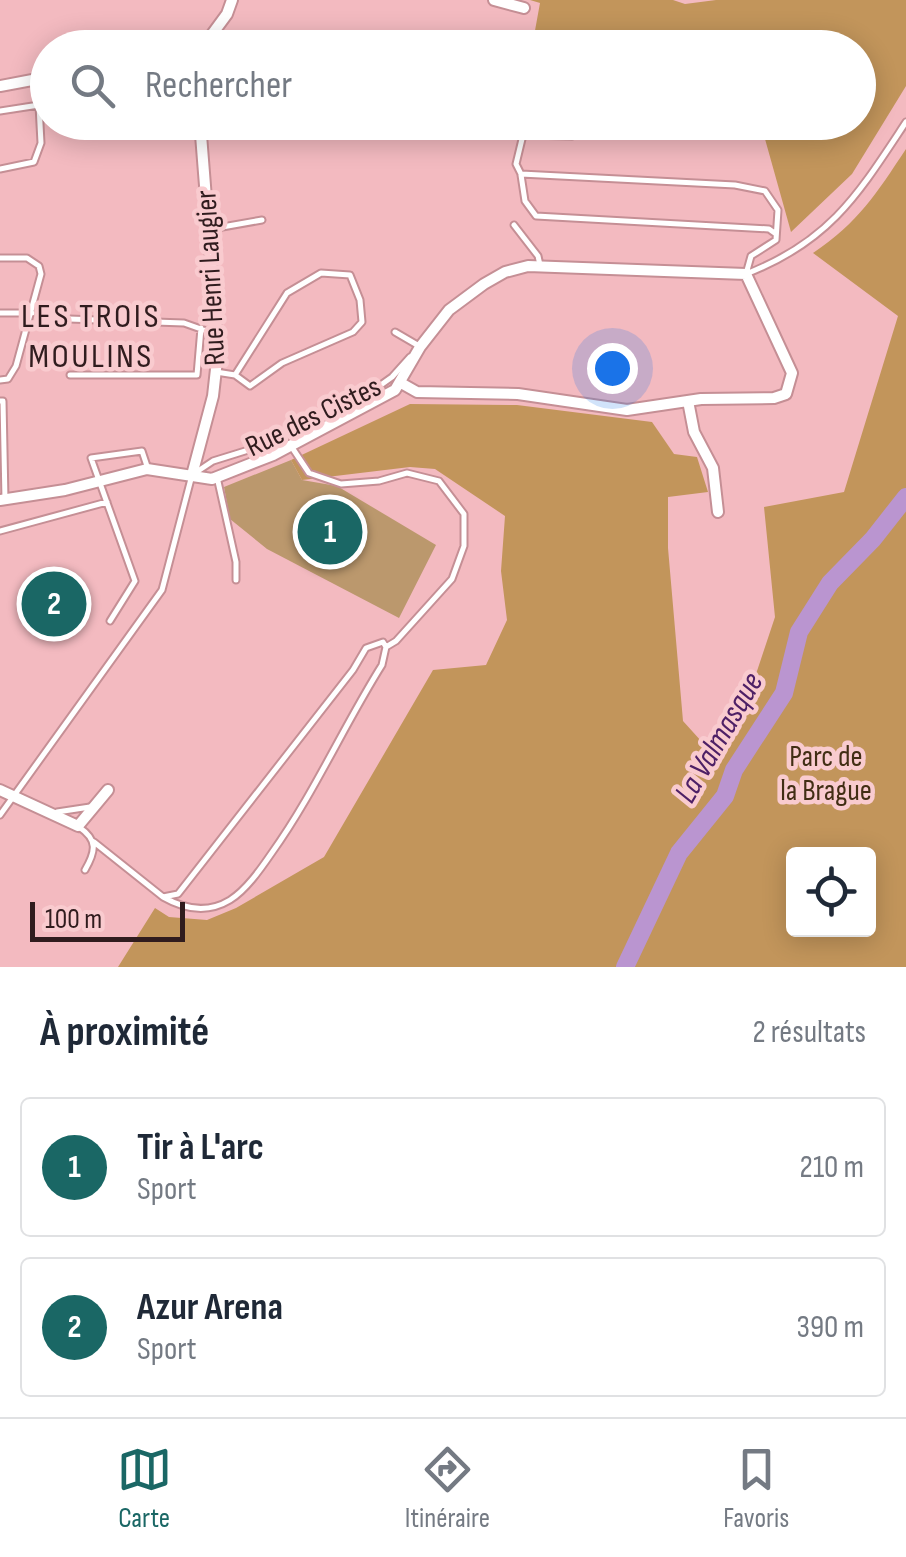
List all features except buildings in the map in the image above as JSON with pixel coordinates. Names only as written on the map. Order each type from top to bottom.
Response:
[{"type":"street","points":[[216,30],[228,14],[232,0]]},
{"type":"street","points":[[494,0],[524,8]]},
{"type":"street","points":[[0,86],[30,80]]},
{"type":"street","name":"Rue Henri Laugier","points":[[192,475],[216,372],[218,334],[202,140]]},
{"type":"street","name":"Rue des Cistes","points":[[192,475],[204,479],[218,477],[291,446],[385,396],[401,383],[420,347],[449,310],[505,272],[540,265],[746,274],[790,367],[790,388],[774,398],[688,401],[627,410],[518,394],[417,392],[401,383]]},
{"type":"street","points":[[688,401],[694,432],[713,468],[718,512]]},
{"type":"street","points":[[2,500],[147,469],[192,475]]},
{"type":"street","points":[[0,790],[78,826],[108,790]]},
{"type":"lane","points":[[0,111],[30,106]]},
{"type":"lane","points":[[746,274],[780,257],[838,218],[906,122]]},
{"type":"lane","points":[[0,169],[34,162],[42,140]]},
{"type":"lane","points":[[521,140],[516,164],[525,202],[536,216],[768,229],[776,234]]},
{"type":"lane","points":[[521,174],[735,185],[765,191],[778,210],[776,240],[750,256],[746,274]]},
{"type":"lane","points":[[210,229],[262,220]]},
{"type":"lane","points":[[514,225],[538,256],[540,265]]},
{"type":"lane","points":[[0,258],[27,258],[39,266],[41,274],[12,374],[0,380]]},
{"type":"lane","points":[[216,372],[235,375],[250,386],[282,362],[353,332],[362,322],[360,300],[350,275],[321,272],[287,293],[235,375]]},
{"type":"lane","points":[[0,312],[32,312]]},
{"type":"lane","points":[[70,319],[184,323],[218,334]]},
{"type":"lane","points":[[70,375],[198,376],[201,328]]},
{"type":"lane","points":[[395,332],[420,347]]},
{"type":"lane","name":"Rue des Cistes","points":[[192,475],[213,461],[271,442],[378,387],[420,347]]},
{"type":"lane","points":[[0,401],[2,500]]},
{"type":"lane","points":[[291,446],[309,474],[341,484],[408,473],[440,481],[464,514],[464,546],[452,579],[396,641],[386,646]]},
{"type":"lane","points":[[110,621],[135,580],[92,458],[142,450],[147,469]]},
{"type":"lane","points":[[0,815],[162,590],[192,475]]},
{"type":"lane","points":[[218,477],[236,562],[236,580]]},
{"type":"lane","points":[[0,532],[107,502]]},
{"type":"lane","points":[[163,898],[178,894],[204,863],[366,648],[374,642],[386,646]]},
{"type":"lane","points":[[78,826],[163,898],[183,908],[207,908],[230,900],[258,873],[300,814],[382,665],[386,646]]},
{"type":"lane","points":[[52,812],[93,806]]},
{"type":"lane","points":[[85,870],[96,850],[94,842]]},
{"type":"shaded area","points":[[291,460],[302,480],[337,486],[436,545],[399,618],[267,549],[230,519],[224,487]]},
{"type":"green space","points":[[530,0],[673,0],[685,4],[716,0],[906,0],[906,86],[876,135],[876,30],[535,30],[540,3]]},
{"type":"green space","points":[[765,140],[873,140],[852,174],[791,232]]},
{"type":"green space","name":"Parc de la Brague","points":[[906,149],[906,967],[118,967],[155,908],[169,917],[207,920],[236,908],[324,857],[433,670],[486,665],[507,620],[501,571],[505,516],[435,469],[410,467],[302,480],[291,460],[410,404],[517,405],[652,422],[674,454],[697,457],[708,492],[668,497],[668,548],[683,721],[702,742],[739,725],[775,617],[764,507],[844,492],[898,316],[813,253],[855,218]]},
{"type":"waterway","name":"La Valmasque","points":[[625,967],[679,853],[725,796],[734,770],[784,693],[799,632],[830,583],[873,539],[906,497]]},
{"type":"place","name":"Tir à L'arc","points":[[330,532]]},
{"type":"place","name":"Azur Arena","points":[[54,604]]},
{"type":"district","name":"LES TROIS MOULINS","points":[[91,335]]}]
